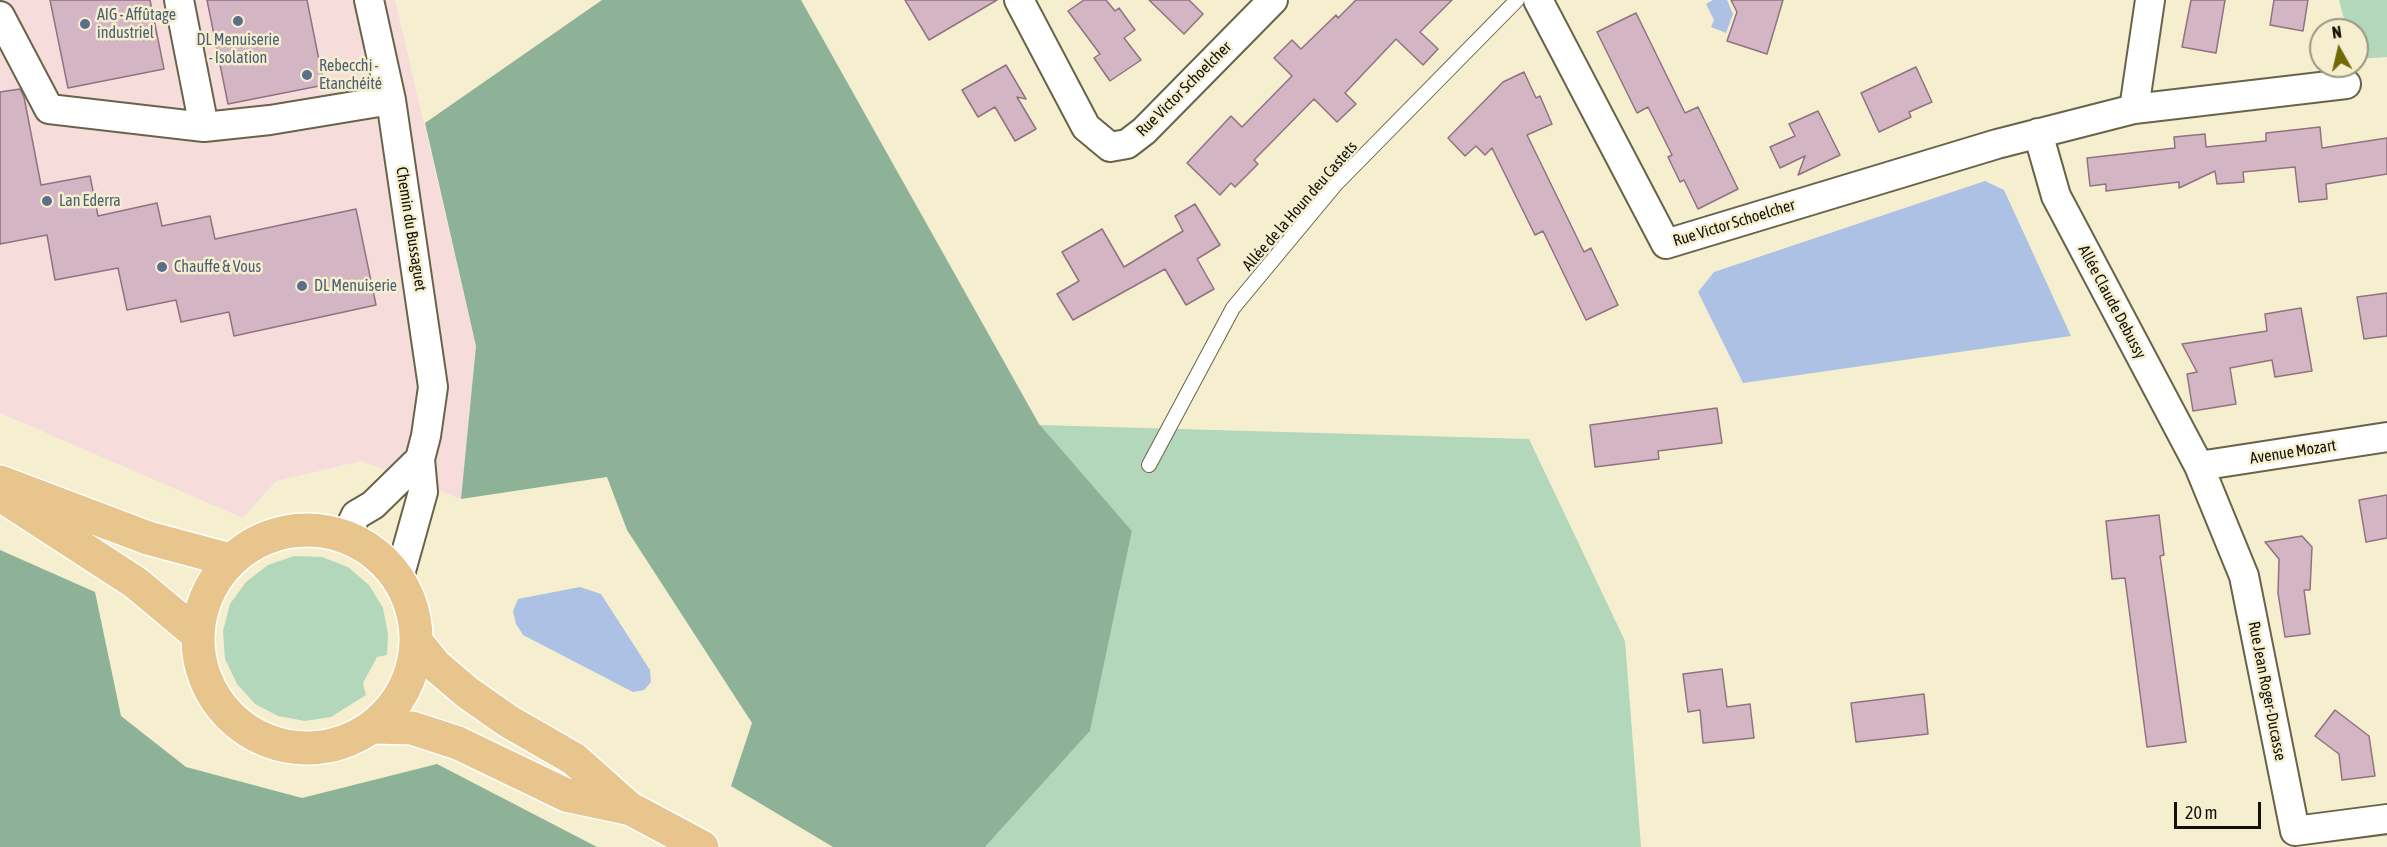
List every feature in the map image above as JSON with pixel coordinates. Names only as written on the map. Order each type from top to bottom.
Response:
[{"type":"main road","points":[[0,482],[148,537],[230,560]]},
{"type":"main road","points":[[0,495],[136,584],[197,634]]},
{"type":"main road","points":[[307,529],[345,536],[375,552],[399,578],[412,604],[418,644],[412,674],[398,702],[374,727],[341,744],[299,749],[253,735],[216,701],[199,663],[197,634],[207,593],[230,560],[250,544],[274,534],[307,529]]},
{"type":"main road","points":[[418,644],[435,665],[468,693],[508,721],[574,759],[629,808],[702,847]]},
{"type":"main road","points":[[374,727],[412,728],[458,742],[566,795],[629,808]]},
{"type":"street","points":[[179,0],[204,127]]},
{"type":"street","name":"Chemin du Bussaguet","points":[[369,0],[391,100],[433,387],[426,436],[420,459]]},
{"type":"street","name":"Rue Victor Schoelcher","points":[[1019,0],[1086,127],[1110,147],[1126,144],[1144,131],[1273,0]]},
{"type":"street","name":"Rue Victor Schoelcher","points":[[1538,0],[1666,244],[2038,133]]},
{"type":"street","points":[[2134,109],[2150,0]]},
{"type":"street","points":[[0,16],[49,109],[204,127],[270,120],[391,100]]},
{"type":"street","points":[[2038,133],[2134,109],[2346,84]]},
{"type":"street","name":"Allée Claude Debussy","points":[[2038,133],[2056,196],[2199,466]]},
{"type":"street","name":"Avenue Mozart","points":[[2199,466],[2387,437]]},
{"type":"street","points":[[345,536],[356,515],[373,506],[420,459]]},
{"type":"street","points":[[399,578],[423,492],[420,459]]},
{"type":"street","name":"Rue Jean Roger-Ducasse","points":[[2199,466],[2244,576],[2295,831],[2387,819]]},
{"type":"lane","name":"Allée de la Houn deu Castets","points":[[1149,465],[1233,308],[1336,184],[1517,0]]},
{"type":"shaded area","points":[[0,0],[395,0],[476,346],[461,499],[362,461],[276,481],[243,518],[0,413]]},
{"type":"green space","points":[[602,0],[801,0],[1039,424],[1132,531],[1090,731],[985,847],[833,847],[731,786],[752,723],[627,530],[607,477],[461,499],[476,346],[425,123]]},
{"type":"green space","points":[[2339,0],[2387,0],[2387,57],[2369,58],[2369,18],[2344,18]]},
{"type":"green space","points":[[1039,425],[1529,439],[1625,641],[1641,847],[985,847],[1090,731],[1132,531]]},
{"type":"green space","points":[[0,550],[95,592],[121,716],[186,767],[302,798],[437,764],[597,847],[0,847]]},
{"type":"green space","points":[[294,556],[322,557],[348,567],[369,585],[383,608],[388,634],[387,655],[377,657],[363,683],[366,695],[331,717],[305,721],[278,716],[255,704],[237,684],[225,659],[223,631],[230,604],[246,582],[268,565]]},
{"type":"water","points":[[1713,0],[1727,0],[1733,14],[1726,33],[1711,27],[1714,20],[1706,4]]},
{"type":"water","points":[[1985,181],[2004,190],[2071,336],[1743,383],[1698,292],[1714,272]]},
{"type":"water","points":[[580,587],[601,594],[650,670],[651,682],[644,690],[633,692],[523,635],[516,624],[513,611],[518,599]]},
{"type":"building","points":[[50,0],[150,0],[164,69],[68,88]]},
{"type":"building","points":[[207,0],[307,0],[324,85],[228,104]]},
{"type":"building","points":[[905,0],[997,0],[929,40]]},
{"type":"building","points":[[1084,0],[1106,0],[1115,11],[1119,8],[1135,30],[1124,38],[1141,60],[1110,81],[1094,58],[1100,54],[1068,11]]},
{"type":"building","points":[[1149,0],[1189,0],[1203,14],[1184,34]]},
{"type":"building","points":[[1356,0],[1452,0],[1420,32],[1438,49],[1423,65],[1396,39],[1345,93],[1356,104],[1337,122],[1314,99],[1254,160],[1258,164],[1235,187],[1231,183],[1220,195],[1187,163],[1231,116],[1242,127],[1292,76],[1274,58],[1292,40],[1301,49],[1336,15],[1338,18]]},
{"type":"building","points":[[1731,0],[1783,0],[1767,54],[1727,41],[1737,12]]},
{"type":"building","points":[[2191,0],[2225,0],[2216,53],[2182,47]]},
{"type":"building","points":[[2274,0],[2308,0],[2303,31],[2270,25]]},
{"type":"building","points":[[1636,13],[1685,113],[1698,107],[1738,189],[1698,209],[1684,180],[1680,182],[1668,157],[1672,155],[1648,107],[1637,113],[1597,32]]},
{"type":"building","points":[[1006,65],[1026,99],[1017,97],[1036,129],[1015,141],[995,107],[978,117],[962,90]]},
{"type":"building","points":[[1916,67],[1932,102],[1909,112],[1911,117],[1879,132],[1861,93]]},
{"type":"building","points":[[1524,72],[1536,98],[1540,96],[1552,124],[1527,135],[1584,252],[1591,248],[1618,305],[1586,320],[1543,231],[1535,235],[1492,148],[1485,155],[1476,146],[1465,156],[1448,138],[1503,82]]},
{"type":"building","points":[[20,89],[24,97],[41,185],[90,176],[98,216],[157,203],[162,226],[210,216],[215,239],[356,209],[376,305],[234,336],[229,312],[181,322],[176,300],[127,310],[118,268],[55,280],[47,235],[0,244],[0,92]]},
{"type":"building","points":[[1818,111],[1840,155],[1798,175],[1805,156],[1780,168],[1770,147],[1795,136],[1789,124]]},
{"type":"building","points":[[2320,127],[2322,148],[2387,138],[2387,174],[2326,184],[2327,199],[2299,202],[2295,167],[2243,172],[2244,182],[2217,184],[2215,171],[2179,188],[2179,182],[2106,191],[2106,184],[2090,186],[2087,158],[2175,148],[2174,137],[2205,134],[2206,147],[2266,141],[2266,133]]},
{"type":"building","points":[[1195,204],[1220,245],[1197,259],[1214,289],[1186,305],[1165,269],[1073,320],[1057,294],[1079,281],[1062,252],[1102,229],[1124,267],[1183,231],[1175,216]]},
{"type":"building","points":[[2387,293],[2387,336],[2364,339],[2357,297]]},
{"type":"building","points":[[2301,308],[2312,371],[2275,377],[2272,360],[2230,368],[2236,404],[2193,411],[2187,374],[2197,372],[2182,344],[2267,331],[2265,314]]},
{"type":"building","points":[[1717,408],[1722,443],[1658,451],[1659,459],[1595,467],[1590,425]]},
{"type":"building","points":[[2387,495],[2387,538],[2366,542],[2359,500]]},
{"type":"building","points":[[2159,515],[2164,555],[2160,556],[2186,742],[2147,747],[2125,578],[2112,579],[2106,521]]},
{"type":"building","points":[[2302,536],[2312,547],[2310,590],[2304,590],[2310,634],[2285,637],[2278,593],[2279,559],[2265,542]]},
{"type":"building","points":[[1722,669],[1727,707],[1750,704],[1754,738],[1703,743],[1700,710],[1688,712],[1683,674]]},
{"type":"building","points":[[1924,694],[1928,734],[1856,742],[1851,703]]},
{"type":"building","points":[[2335,710],[2369,736],[2375,776],[2342,780],[2339,754],[2315,736]]},
{"type":"place","name":"DL Menuiserie - Isolation","points":[[238,21]]},
{"type":"place","name":"AIG - Affûtage industriel","points":[[85,24]]},
{"type":"place","name":"Rebecchi - Etanchéité","points":[[307,75]]},
{"type":"place","name":"Lan Ederra","points":[[47,201]]},
{"type":"place","name":"Chauffe & Vous","points":[[162,267]]},
{"type":"place","name":"DL Menuiserie","points":[[302,286]]}]
